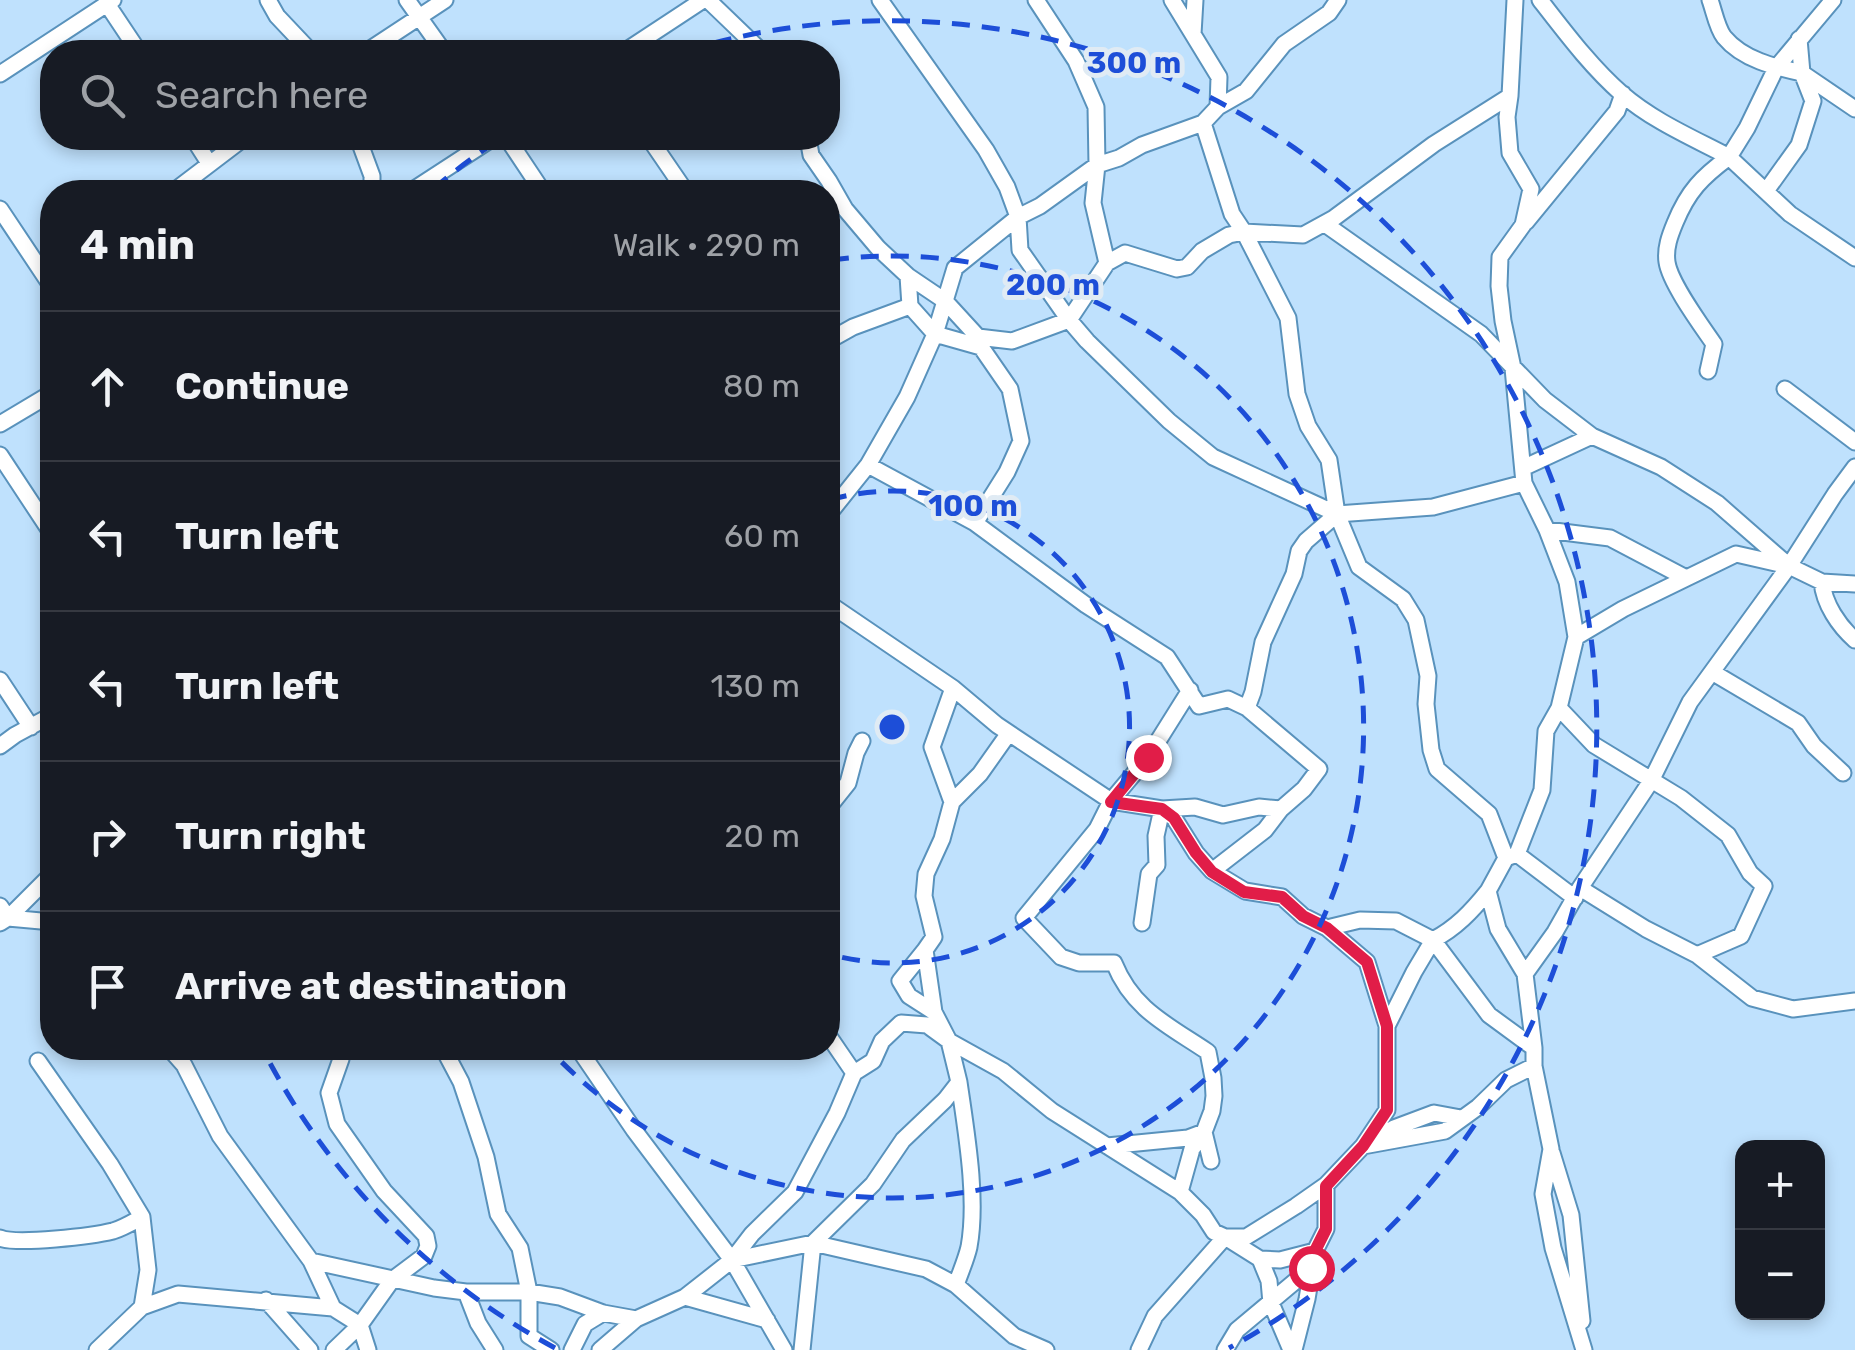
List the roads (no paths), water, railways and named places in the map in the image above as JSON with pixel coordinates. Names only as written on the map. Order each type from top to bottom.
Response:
[{"type":"street","points":[[268,0],[300,40]]},
{"type":"street","points":[[406,0],[435,40]]},
{"type":"street","points":[[384,40],[445,0]]},
{"type":"street","points":[[643,40],[706,0],[749,40]]},
{"type":"street","points":[[880,0],[986,150],[1007,187],[1018,217],[1020,250],[1069,320],[1169,421],[1213,457],[1337,514],[1433,507],[1523,476],[1592,436]]},
{"type":"street","points":[[1036,0],[1076,61],[1096,108],[1093,204],[1107,264]]},
{"type":"street","points":[[1172,0],[1219,76],[1218,107]]},
{"type":"street","points":[[1193,34],[1195,0]]},
{"type":"street","points":[[840,501],[868,465],[907,397],[935,334],[955,268],[1018,217],[1097,165],[1203,123],[1218,107],[1246,91],[1284,44],[1330,14],[1338,0]]},
{"type":"street","points":[[1515,0],[1507,118],[1510,153],[1531,189],[1523,225]]},
{"type":"street","points":[[1540,0],[1572,41],[1623,94],[1674,129],[1730,157],[1790,214],[1855,258]]},
{"type":"street","points":[[1710,0],[1722,36],[1748,57],[1802,73],[1855,109]]},
{"type":"street","points":[[1708,371],[1714,344],[1688,306],[1667,264],[1668,241],[1686,198],[1707,173],[1730,157],[1776,68],[1833,0]]},
{"type":"street","points":[[52,40],[110,2],[132,40]]},
{"type":"street","points":[[1766,191],[1799,146],[1813,101],[1802,73],[1799,39]]},
{"type":"street","points":[[0,74],[40,48]]},
{"type":"street","points":[[1387,1026],[1433,940],[1467,916],[1512,856],[1542,790],[1546,731],[1559,708],[1576,637],[1567,582],[1523,476],[1513,368],[1499,286],[1500,256],[1617,111],[1623,94]]},
{"type":"street","points":[[840,200],[878,248],[908,276],[945,301],[978,337],[1012,341],[1069,320],[1107,264],[1124,253],[1177,269],[1186,267],[1202,251],[1229,236],[1244,232],[1303,235],[1325,224],[1434,144],[1510,96]]},
{"type":"street","points":[[1203,123],[1232,214],[1288,318],[1296,394],[1308,426],[1329,460],[1337,514],[1359,567],[1403,600],[1416,620],[1428,676],[1426,704],[1437,770],[1488,814],[1512,856],[1697,954],[1752,998],[1793,1009],[1855,1001]]},
{"type":"street","points":[[201,150],[209,163]]},
{"type":"street","points":[[188,180],[227,150]]},
{"type":"street","points":[[362,150],[372,180]]},
{"type":"street","points":[[428,180],[475,150]]},
{"type":"street","points":[[515,150],[535,180]]},
{"type":"street","points":[[656,150],[678,180]]},
{"type":"street","points":[[810,150],[829,180]]},
{"type":"street","points":[[0,209],[40,266]]},
{"type":"street","points":[[1325,224],[1481,334],[1544,400],[1592,436],[1660,466],[1716,504],[1788,566]]},
{"type":"street","points":[[908,276],[910,306],[935,334],[982,348],[1010,389],[1021,441],[975,523]]},
{"type":"street","points":[[840,334],[910,306]]},
{"type":"street","points":[[1785,389],[1855,442]]},
{"type":"street","points":[[0,424],[40,400]]},
{"type":"street","points":[[0,454],[40,516]]},
{"type":"street","points":[[868,465],[975,523],[1086,605],[1167,657],[1199,706],[1228,699],[1247,708],[1320,769],[1264,830],[1212,872]]},
{"type":"street","points":[[1526,974],[1651,781],[1690,702],[1855,467]]},
{"type":"street","points":[[1247,708],[1263,642],[1294,574],[1299,551],[1337,514]]},
{"type":"street","points":[[1547,530],[1610,538],[1686,578]]},
{"type":"street","points":[[1576,637],[1623,609],[1736,554],[1788,566],[1822,582],[1855,584]]},
{"type":"street","points":[[1822,582],[1824,598],[1855,640]]},
{"type":"street","points":[[840,611],[953,688],[1009,734],[1111,802],[1162,809],[1195,807],[1223,815],[1259,807],[1281,809]]},
{"type":"street","points":[[1712,672],[1798,723],[1842,774]]},
{"type":"street","points":[[0,680],[31,728]]},
{"type":"street","points":[[952,802],[932,747],[953,688]]},
{"type":"street","points":[[1180,1192],[1192,1150],[1212,1111],[1213,1078],[1208,1052],[1140,1004],[1121,981],[1114,964],[1079,964],[1061,957],[1024,918],[1097,829],[1111,802],[1148,757],[1190,690]]},
{"type":"street","points":[[1559,708],[1594,746],[1681,798],[1728,835],[1750,873],[1764,886],[1740,936],[1697,954]]},
{"type":"street","points":[[0,746],[40,722]]},
{"type":"street","points":[[934,1012],[909,996],[900,980],[934,937],[924,896],[926,874],[942,839],[952,802],[980,774],[1009,734]]},
{"type":"street","points":[[840,792],[848,784],[862,741]]},
{"type":"street","points":[[1162,809],[1174,818],[1212,872],[1244,892],[1282,897],[1367,962],[1387,1026],[1387,1110],[1363,1146],[1326,1186],[1246,1238],[1225,1237]]},
{"type":"street","points":[[1142,923],[1150,874],[1157,865],[1156,836],[1162,809]]},
{"type":"street","points":[[3,915],[40,885]]},
{"type":"street","points":[[1488,891],[1498,929],[1526,974],[1534,1066],[1551,1149],[1572,1214],[1584,1350]]},
{"type":"street","points":[[3,915],[40,920]]},
{"type":"street","points":[[1327,928],[1360,920],[1396,922],[1433,940],[1490,1016],[1534,1048]]},
{"type":"street","points":[[925,950],[934,1012],[949,1041],[965,1127],[971,1208],[969,1248],[956,1285]]},
{"type":"street","points":[[600,1350],[636,1319],[685,1297],[732,1260],[794,1192],[837,1114],[854,1073],[873,1061],[882,1041],[902,1022],[927,1025],[1003,1071],[1052,1111],[1180,1192],[1214,1232],[1260,1259],[1280,1260],[1315,1251]]},
{"type":"street","points":[[840,1053],[854,1073]]},
{"type":"street","points":[[180,1060],[220,1136],[311,1261],[333,1308]]},
{"type":"street","points":[[184,1060],[184,1065]]},
{"type":"street","points":[[334,1350],[360,1325],[392,1280],[424,1256],[428,1246],[426,1236],[384,1192],[337,1124],[329,1094],[341,1060]]},
{"type":"street","points":[[449,1060],[461,1082],[486,1157],[498,1214],[520,1248],[529,1292],[526,1343],[551,1350]]},
{"type":"street","points":[[586,1060],[732,1260],[784,1350]]},
{"type":"street","points":[[38,1061],[142,1217],[148,1270],[142,1307]]},
{"type":"street","points":[[1363,1146],[1446,1132],[1506,1080],[1534,1066]]},
{"type":"street","points":[[802,1350],[813,1243],[874,1184],[904,1140],[959,1082]]},
{"type":"street","points":[[1108,1146],[1188,1138],[1204,1132]]},
{"type":"street","points":[[1204,1132],[1211,1161]]},
{"type":"street","points":[[1551,1149],[1543,1194],[1552,1248],[1584,1350]]},
{"type":"street","points":[[1292,1350],[1307,1299],[1315,1251],[1326,1229],[1326,1186]]},
{"type":"street","points":[[0,1238],[43,1240],[112,1231],[142,1217]]},
{"type":"street","points":[[1139,1350],[1155,1316],[1225,1237]]},
{"type":"street","points":[[732,1260],[813,1243],[926,1269],[956,1285],[1019,1343],[1046,1350]]},
{"type":"street","points":[[1260,1259],[1269,1280],[1271,1302],[1292,1350]]},
{"type":"street","points":[[311,1261],[434,1288],[560,1296],[603,1313],[636,1319]]},
{"type":"street","points":[[1224,1350],[1237,1330],[1311,1268]]},
{"type":"street","points":[[466,1292],[478,1323],[495,1350]]},
{"type":"street","points":[[97,1350],[142,1307],[178,1294],[333,1308],[360,1325],[368,1350]]},
{"type":"street","points":[[685,1297],[767,1320]]},
{"type":"street","points":[[266,1300],[310,1350]]},
{"type":"street","points":[[572,1350],[584,1324],[603,1313]]}]
